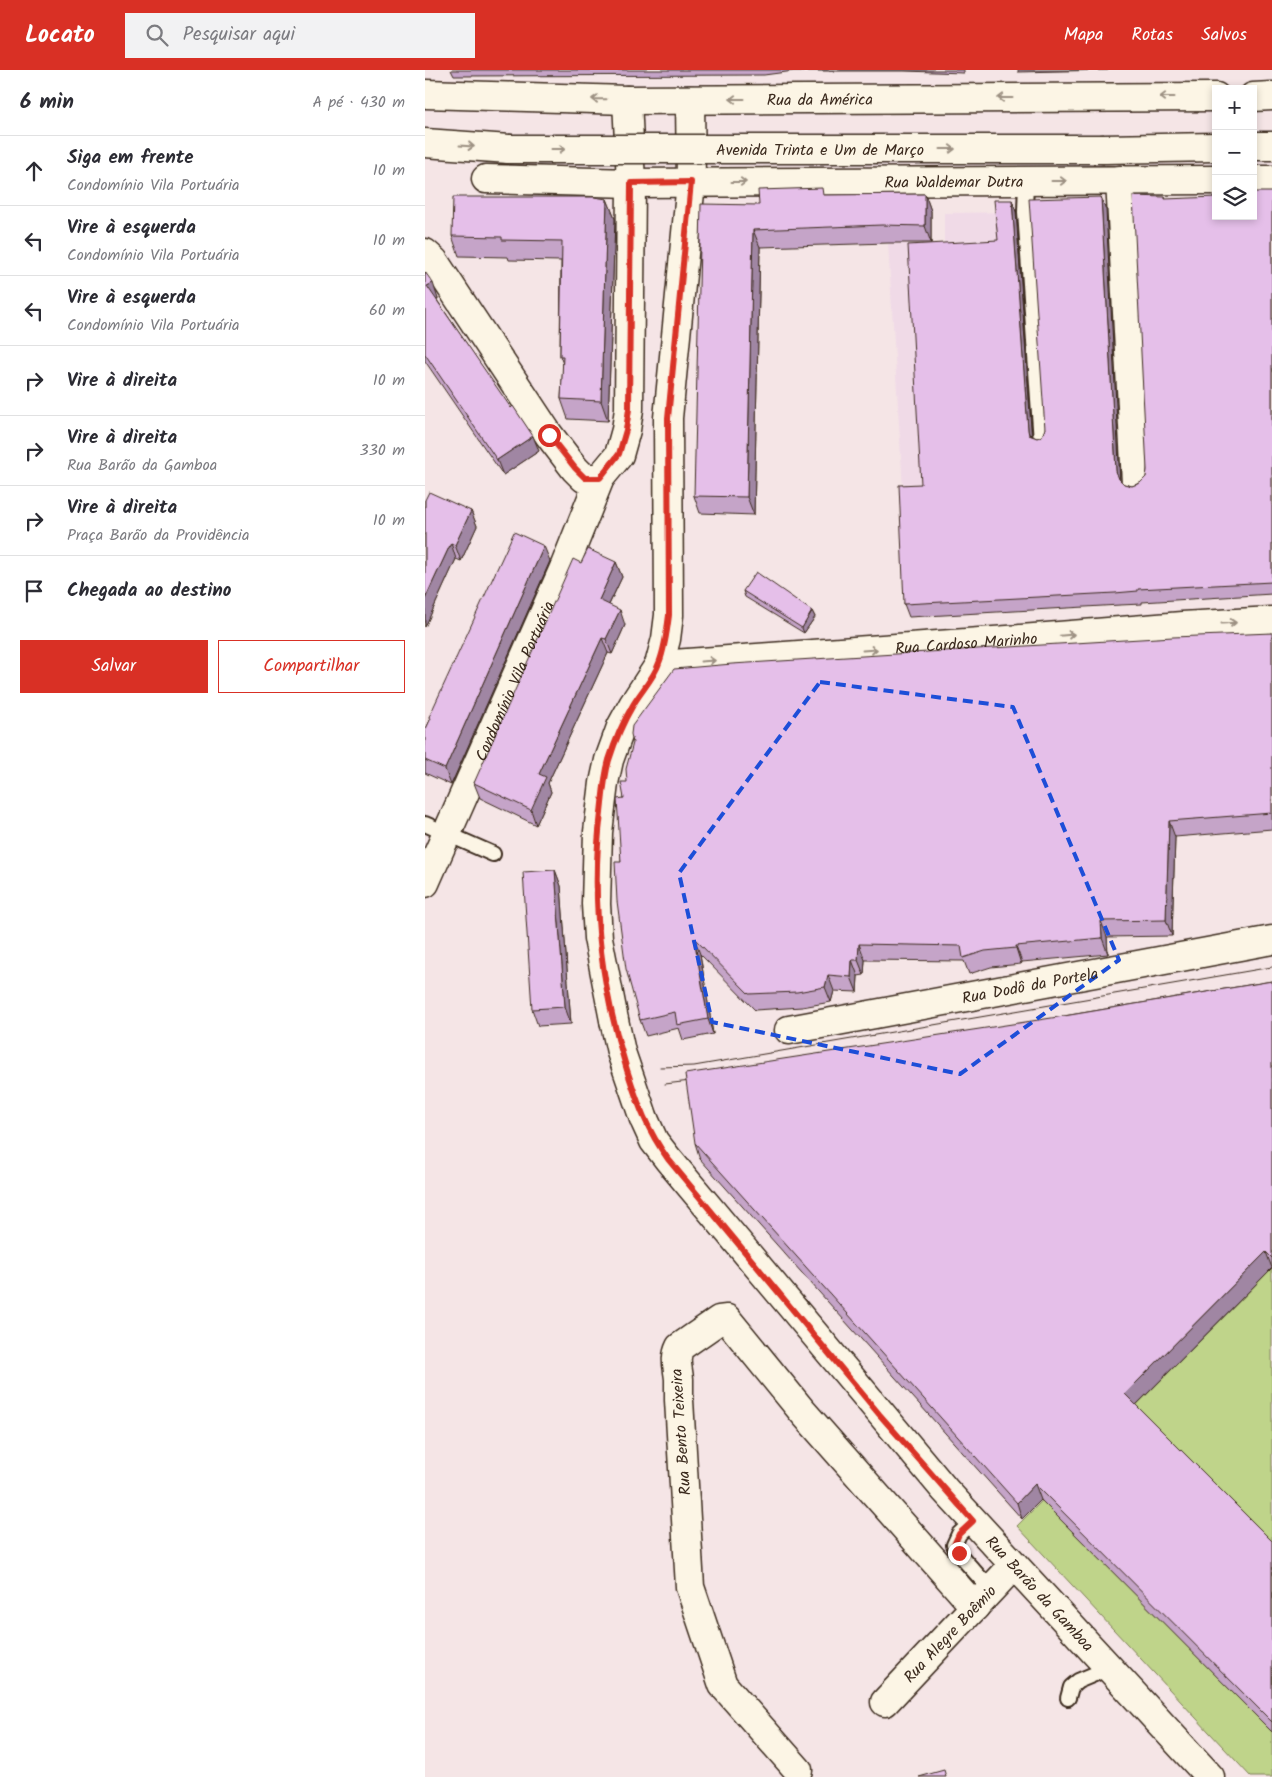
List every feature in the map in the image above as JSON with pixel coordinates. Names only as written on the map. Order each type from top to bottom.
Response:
[{"type":"street","name":"Rua da América","points":[[425,94],[627,100],[1212,97]]},
{"type":"street","points":[[1257,96],[1272,96]]},
{"type":"street","name":"Condomínio Vila Portuária","points":[[425,883],[436,829],[564,568],[600,478],[619,454],[626,430],[629,409],[631,183],[627,100]]},
{"type":"street","name":"Rua Barão da Gamboa","points":[[691,100],[691,182],[668,418],[669,615],[666,639],[659,665],[633,705],[621,728],[609,760],[604,783],[599,832],[596,904],[598,938],[621,1052],[644,1119],[655,1141],[668,1159],[879,1414],[973,1521],[1210,1777]]},
{"type":"street","name":"Avenida Trinta e Um de Março","points":[[425,143],[509,149],[1104,149],[1212,147]]},
{"type":"street","points":[[1257,146],[1272,146]]},
{"type":"street","name":"Rua Waldemar Dutra","points":[[486,179],[631,183],[1212,180]]},
{"type":"street","points":[[1120,180],[1136,483]]},
{"type":"street","points":[[1257,180],[1272,180]]},
{"type":"street","points":[[425,253],[434,260],[549,435],[585,478],[600,478]]},
{"type":"street","name":"Rua Cardoso Marinho","points":[[659,665],[1272,621]]},
{"type":"street","name":"Rua Dodô da Portela","points":[[789,1030],[1272,940]]},
{"type":"street","name":"Rua Bento Teixeira","points":[[798,1770],[723,1685],[690,1587],[679,1377],[676,1362],[680,1347],[719,1320],[727,1319],[802,1411],[983,1598]]},
{"type":"street","name":"Rua Alegre Boêmio","points":[[885,1702],[1014,1565]]},
{"type":"lane","points":[[1026,181],[1025,212],[1041,442]]},
{"type":"lane","points":[[436,829],[493,854]]},
{"type":"lane","points":[[973,1521],[959,1534],[954,1545],[983,1598]]},
{"type":"lane","points":[[1068,1698],[1071,1687],[1078,1681],[1109,1668]]},
{"type":"highlighted area","points":[[820,682],[1013,707],[1119,960],[960,1074],[712,1022],[679,873]]},
{"type":"shaded area","points":[[1025,212],[1052,433],[904,506],[888,243],[944,243],[944,213]]},
{"type":"green space","points":[[1272,1268],[1272,1777],[1251,1777],[1017,1526]]},
{"type":"building","points":[[822,188],[823,195],[925,194],[925,226],[882,225],[753,230],[747,497],[694,496],[701,204],[759,205],[758,190]]},
{"type":"building","points":[[1257,192],[1272,192],[1272,582],[1138,589],[1138,591],[1115,593],[904,604],[899,485],[921,484],[908,245],[998,240],[994,200],[1012,200],[1028,430],[1029,435],[1037,438],[1042,436],[1045,429],[1029,199],[1101,197],[1116,471],[1119,479],[1124,484],[1132,486],[1140,483],[1146,477],[1147,470],[1133,196],[1165,197],[1165,199],[1212,197],[1212,220],[1257,220]]},
{"type":"building","points":[[453,197],[594,197],[607,199],[601,401],[561,399],[563,356],[560,356],[562,241],[502,240],[502,237],[452,236]]},
{"type":"building","points":[[425,272],[433,283],[427,286],[511,408],[513,406],[533,436],[497,460],[425,354]]},
{"type":"building","points":[[429,492],[471,511],[455,545],[451,543],[425,599],[425,500]]},
{"type":"building","points":[[514,532],[544,546],[445,769],[425,760],[425,731],[431,718],[429,717]]},
{"type":"building","points":[[588,549],[616,562],[599,600],[620,610],[606,639],[602,638],[539,774],[546,777],[531,810],[474,783],[573,559],[581,563]]},
{"type":"building","points":[[756,572],[812,611],[802,628],[743,591]]},
{"type":"building","points":[[1272,633],[1272,813],[1169,821],[1166,920],[1101,921],[1102,938],[1016,946],[1016,948],[985,951],[963,958],[961,946],[859,944],[858,960],[852,960],[851,977],[828,975],[825,987],[797,992],[749,994],[694,938],[708,1019],[677,1025],[675,1012],[640,1020],[626,969],[617,901],[615,862],[621,862],[617,799],[624,798],[621,782],[627,782],[626,769],[633,743],[632,726],[674,669],[1173,637]]},
{"type":"building","points":[[555,870],[565,1007],[532,1009],[523,872]]},
{"type":"building","points":[[1272,981],[1272,1258],[1266,1252],[1125,1394],[1272,1541],[1272,1722],[1035,1484],[1017,1503],[695,1143],[685,1074],[1058,1017]]},
{"type":"building","points":[[944,1770],[946,1777],[919,1777]]},
{"type":"tram line","points":[[660,1067],[694,1066],[1272,967]]},
{"type":"tram line","points":[[665,1084],[699,1080]]},
{"type":"route","points":[[549,435],[585,478],[600,478],[619,454],[626,430],[629,409],[631,183],[691,182],[668,418],[669,615],[666,639],[659,665],[633,705],[621,728],[609,760],[604,783],[596,872],[596,904],[598,938],[605,982],[621,1052],[644,1119],[655,1141],[879,1414],[973,1521],[959,1534],[954,1545],[959,1553]]}]
